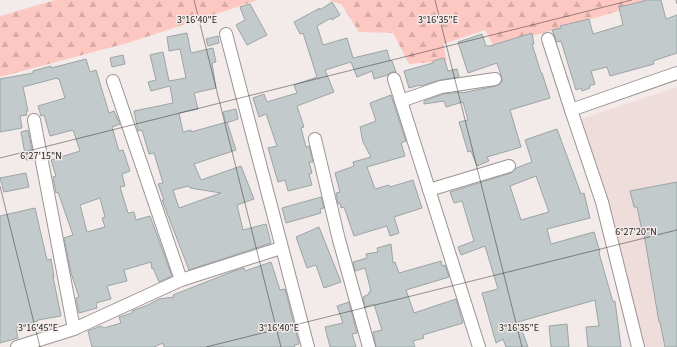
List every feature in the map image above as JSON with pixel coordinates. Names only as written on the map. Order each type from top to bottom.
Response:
[{"type":"street","points":[[226,34],[308,347]]},
{"type":"street","points":[[548,39],[602,202],[638,347]]},
{"type":"street","points":[[571,110],[677,73]]},
{"type":"street","points":[[401,101],[441,87],[495,78]]},
{"type":"street","points":[[394,79],[479,347]]},
{"type":"street","points":[[113,81],[181,280]]},
{"type":"street","points":[[34,120],[74,329]]},
{"type":"street","points":[[315,139],[339,240],[369,347]]},
{"type":"street","points":[[429,190],[509,166]]},
{"type":"street","points":[[17,347],[74,329],[181,280],[282,248]]},
{"type":"shaded area","points":[[677,87],[677,347],[638,347],[606,205],[581,119]]},
{"type":"green space","points":[[55,0],[258,0],[131,42],[0,77],[0,16]]},
{"type":"green space","points":[[328,0],[657,0],[494,47],[485,30],[443,44],[447,61],[409,64],[393,33],[359,32],[341,4]]},
{"type":"building","points":[[644,0],[661,0],[666,19],[677,15],[677,53],[653,61],[654,64],[610,76],[607,67],[591,71],[595,84],[582,91],[581,88],[576,90],[561,41],[557,42],[552,30],[561,28],[560,26],[589,19],[593,34],[623,25],[619,7]]},
{"type":"building","points":[[332,2],[340,15],[317,26],[323,45],[347,38],[353,58],[387,50],[390,61],[392,61],[396,72],[391,72],[388,75],[374,79],[372,71],[357,77],[351,62],[325,70],[334,92],[297,106],[304,127],[301,128],[306,147],[309,146],[313,162],[309,162],[312,173],[309,174],[312,185],[288,191],[285,180],[278,182],[268,148],[277,146],[266,114],[259,117],[253,98],[264,94],[267,102],[297,93],[294,85],[317,77],[303,33],[300,34],[294,22],[320,8],[320,10]]},
{"type":"building","points":[[250,4],[267,35],[247,45],[236,25],[245,20],[240,7]]},
{"type":"building","points":[[187,33],[191,53],[213,48],[216,62],[212,63],[216,88],[194,93],[198,109],[179,113],[183,132],[191,130],[191,132],[227,122],[236,150],[194,164],[201,180],[241,166],[254,199],[237,205],[243,230],[266,224],[271,243],[189,270],[162,200],[164,200],[158,184],[163,183],[154,153],[149,154],[142,130],[138,131],[134,111],[173,103],[170,86],[151,91],[148,82],[156,80],[150,55],[163,52],[169,81],[186,78],[180,49],[169,51],[167,37]],"holes":[[[189,186],[190,188],[221,193],[179,208],[173,190]]]},
{"type":"building","points":[[532,33],[534,44],[532,44],[550,98],[510,110],[521,147],[487,157],[489,161],[477,166],[471,151],[468,152],[459,122],[468,120],[463,102],[446,107],[444,101],[424,104],[424,101],[443,94],[462,93],[496,86],[502,82],[497,63],[468,73],[458,42],[482,34],[486,46],[490,46]]},
{"type":"building","points":[[218,36],[219,43],[208,46],[206,39]]},
{"type":"building","points":[[123,55],[125,64],[112,67],[110,58]]},
{"type":"building","points":[[444,58],[448,71],[457,69],[459,77],[409,88],[404,71],[433,63],[433,61]]},
{"type":"building","points":[[86,59],[90,72],[96,70],[109,113],[114,111],[120,124],[112,127],[119,151],[123,150],[130,171],[122,174],[125,186],[120,187],[128,213],[134,212],[136,220],[150,216],[172,276],[159,282],[153,268],[152,269],[151,262],[124,270],[127,281],[107,286],[111,299],[96,303],[97,308],[79,313],[76,298],[79,297],[71,273],[64,238],[73,235],[58,192],[56,193],[53,177],[56,176],[51,160],[80,151],[73,130],[50,136],[44,115],[41,116],[38,106],[65,98],[59,79],[57,78],[23,87],[28,111],[26,111],[27,115],[20,116],[22,128],[0,132],[0,79],[33,73],[33,71],[51,66],[51,68]],"holes":[[[100,198],[105,217],[102,218],[105,227],[87,232],[80,205]]]},
{"type":"building","points":[[391,95],[406,141],[401,143],[405,156],[367,167],[375,189],[389,185],[390,187],[413,180],[422,208],[394,217],[399,233],[390,236],[387,226],[354,236],[344,207],[341,208],[340,203],[338,204],[336,193],[340,192],[335,173],[354,166],[353,162],[371,157],[363,142],[360,127],[376,121],[370,103]]},
{"type":"building","points":[[236,109],[238,119],[226,123],[223,112]]},
{"type":"building","points":[[557,129],[581,194],[584,193],[590,218],[547,229],[551,244],[594,232],[613,302],[615,301],[621,347],[588,347],[586,327],[599,326],[595,300],[511,324],[512,329],[521,328],[528,347],[506,347],[503,339],[496,343],[482,293],[498,289],[485,246],[461,255],[458,247],[474,241],[462,201],[454,203],[450,192],[511,173],[516,168],[532,162],[525,140]],"holes":[[[536,176],[549,212],[521,220],[510,186]]]},
{"type":"building","points":[[28,130],[34,159],[26,160],[21,132]]},
{"type":"building","points":[[26,173],[29,187],[4,192],[0,178]]},
{"type":"building","points":[[677,182],[677,347],[665,347],[659,322],[644,234],[643,235],[637,207],[634,207],[630,191]]},
{"type":"building","points":[[321,197],[324,208],[320,209],[321,213],[286,223],[282,208]]},
{"type":"building","points":[[35,208],[47,260],[51,259],[61,316],[38,320],[16,328],[18,338],[0,343],[0,216]]},
{"type":"building","points":[[319,227],[341,282],[324,288],[316,265],[307,268],[296,237]]},
{"type":"building","points":[[391,244],[393,263],[395,262],[399,273],[441,261],[442,266],[445,265],[449,277],[406,290],[414,313],[456,299],[463,323],[423,335],[424,338],[413,341],[415,347],[376,347],[373,332],[382,330],[374,304],[365,307],[363,297],[371,291],[365,268],[355,271],[353,262],[367,258],[366,254],[378,252],[377,248]]},
{"type":"building","points":[[271,262],[280,290],[285,289],[299,344],[294,345],[295,347],[164,347],[163,343],[154,347],[92,347],[88,331],[101,326],[104,328],[121,323],[119,317],[132,313],[132,311],[159,299],[174,297],[173,295],[234,271],[244,268],[245,271]]},
{"type":"building","points":[[349,302],[357,333],[352,334],[356,347],[330,347],[325,327],[343,323],[337,306]]},
{"type":"building","points":[[567,324],[569,347],[551,347],[549,326]]}]
